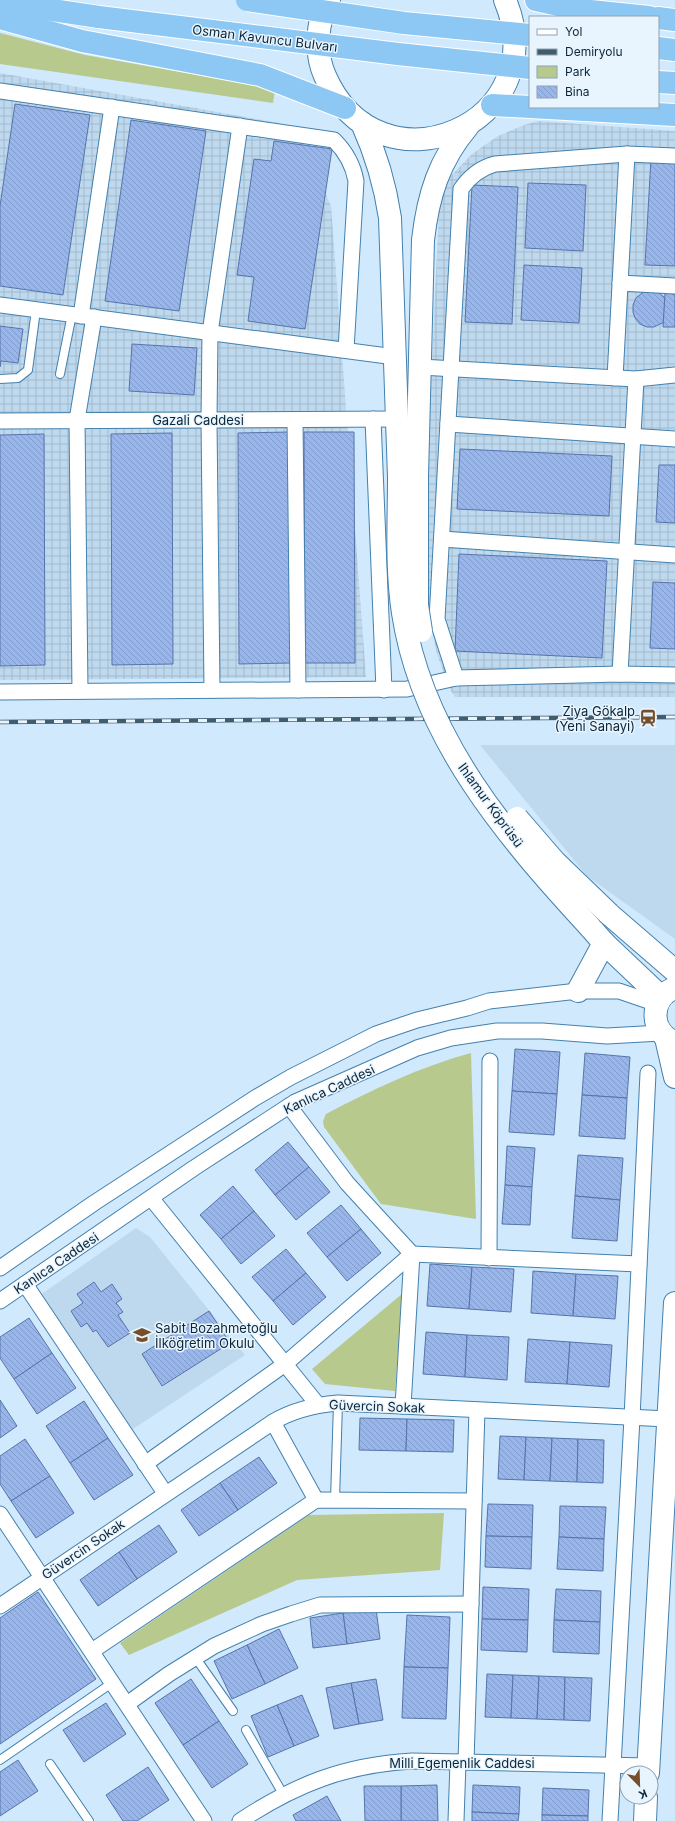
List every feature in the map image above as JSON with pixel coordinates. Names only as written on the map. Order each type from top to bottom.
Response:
[{"type":"highway","points":[[247,0],[404,23],[529,35]]},
{"type":"highway","points":[[536,0],[581,10],[639,16]]},
{"type":"highway","name":"Osman Kavuncu Bulvarı","points":[[0,2],[99,18],[398,54],[529,68]]},
{"type":"highway","points":[[0,18],[82,42],[260,74],[344,108]]},
{"type":"highway","points":[[659,18],[675,20]]},
{"type":"highway","points":[[659,48],[675,50]]},
{"type":"highway","points":[[659,82],[675,83]]},
{"type":"highway","points":[[492,105],[529,107]]},
{"type":"highway","points":[[548,108],[675,115]]},
{"type":"street","points":[[329,0],[320,26],[319,48],[326,77],[332,90],[344,108],[362,123],[382,134],[404,139],[419,139],[448,135],[469,125]]},
{"type":"street","points":[[408,477],[420,367],[423,240],[428,203],[437,175],[455,143],[469,125],[492,105],[505,85],[513,62],[515,38],[511,14],[505,0]]},
{"type":"street","points":[[0,91],[334,140],[351,162],[355,176],[356,192],[346,350]]},
{"type":"street","points":[[80,691],[77,420],[82,316],[112,107]]},
{"type":"street","points":[[362,123],[371,143],[384,184],[390,218],[397,419],[408,477]]},
{"type":"street","points":[[212,690],[209,420],[210,333],[240,126]]},
{"type":"street","points":[[351,162],[371,143]]},
{"type":"street","points":[[456,678],[437,620],[461,189],[466,181],[480,170],[495,164],[627,154],[675,156]]},
{"type":"street","points":[[615,378],[627,154]]},
{"type":"street","points":[[620,283],[675,286]]},
{"type":"street","points":[[0,305],[395,357]]},
{"type":"street","points":[[420,367],[636,380],[675,375]]},
{"type":"street","points":[[620,674],[636,380]]},
{"type":"street","points":[[373,419],[384,690]]},
{"type":"street","name":"Gazali Caddesi","points":[[0,421],[397,419]]},
{"type":"street","points":[[295,420],[298,690]]},
{"type":"street","points":[[448,424],[675,439]]},
{"type":"street","name":"Ihlamur Köprüsü","points":[[408,477],[417,605],[428,663],[444,704],[472,757],[511,811],[555,862],[608,914],[675,971]]},
{"type":"street","name":"Ihlamur Köprüsü","points":[[408,477],[398,568],[401,599],[409,641],[425,693],[445,736],[477,791],[536,866],[597,935],[664,996]]},
{"type":"street","points":[[442,539],[675,555]]},
{"type":"street","points":[[0,692],[384,690],[407,689],[456,678],[620,674],[675,675]]},
{"type":"street","points":[[578,991],[597,935]]},
{"type":"street","name":"Kanlıca Caddesi","points":[[0,1268],[94,1203],[218,1121],[291,1077],[352,1045],[401,1025],[489,1001],[578,991],[619,991],[664,996]]},
{"type":"street","points":[[664,996],[655,1019],[667,1038],[675,1077]]},
{"type":"street","name":"Kanlıca Caddesi","points":[[0,1301],[289,1106],[417,1048],[463,1036],[520,1031],[667,1038]]},
{"type":"street","points":[[489,1258],[490,1060]]},
{"type":"street","points":[[610,1821],[632,1418],[648,1073]]},
{"type":"street","points":[[289,1106],[347,1183],[412,1254],[403,1406]]},
{"type":"street","points":[[151,1198],[318,1405]]},
{"type":"street","points":[[145,1464],[285,1364],[412,1254],[639,1264]]},
{"type":"street","points":[[25,1284],[165,1493]]},
{"type":"street","points":[[648,1765],[675,1303]]},
{"type":"street","name":"Güvercin Sokak","points":[[0,1606],[165,1493],[273,1422],[298,1410],[318,1405],[338,1403],[668,1419]]},
{"type":"street","points":[[456,1821],[462,1762],[471,1604],[477,1410]]},
{"type":"street","points":[[273,1422],[316,1500]]},
{"type":"street","points":[[92,1651],[316,1500],[474,1501]]},
{"type":"street","points":[[0,1514],[204,1821]]},
{"type":"street","points":[[127,1704],[195,1657],[238,1634],[262,1624],[320,1605],[471,1604]]},
{"type":"street","name":"Milli Egemenlik Caddesi","points":[[240,1821],[283,1794],[320,1778],[363,1766],[406,1761],[619,1766]]},
{"type":"street","points":[[645,1821],[646,1805]]},
{"type":"lane","points":[[0,379],[18,378],[28,370],[36,310]]},
{"type":"lane","points":[[60,374],[82,316]]},
{"type":"lane","points":[[335,1500],[338,1403]]},
{"type":"lane","points":[[195,1657],[233,1711]]},
{"type":"lane","points":[[0,1760],[112,1683]]},
{"type":"lane","points":[[246,1730],[283,1794]]},
{"type":"lane","points":[[50,1764],[89,1821]]},
{"type":"shaded area","points":[[0,73],[279,123],[305,145],[331,206],[366,677],[0,680]]},
{"type":"shaded area","points":[[538,121],[675,131],[675,697],[455,697],[448,686],[437,654],[429,617],[423,555],[439,209],[444,188],[449,178],[472,154],[498,136]]},
{"type":"shaded area","points":[[480,745],[675,745],[675,939],[587,876]]},
{"type":"shaded area","name":"Sabit Bozahmetoğlu İlköğretim Okulu","points":[[136,1228],[150,1237],[245,1355],[127,1433],[36,1298]]},
{"type":"green space","points":[[0,33],[85,55],[275,89],[273,103],[0,64]]},
{"type":"green space","points":[[471,1053],[476,1219],[381,1204],[324,1127],[323,1121],[326,1114],[397,1079],[433,1065]]},
{"type":"green space","points":[[402,1294],[395,1391],[325,1384],[312,1369]]},
{"type":"green space","points":[[444,1513],[440,1570],[297,1580],[129,1655],[120,1643],[309,1515]]},
{"type":"building","points":[[15,104],[90,115],[63,295],[0,286],[0,206]]},
{"type":"building","points":[[131,120],[206,131],[179,311],[105,301]]},
{"type":"building","points":[[274,141],[332,149],[305,329],[248,321],[254,277],[237,275],[254,159],[271,161]]},
{"type":"building","points":[[651,158],[675,159],[675,266],[645,265]]},
{"type":"building","points":[[528,183],[586,185],[583,251],[525,248]]},
{"type":"building","points":[[472,185],[518,187],[512,324],[465,322]]},
{"type":"building","points":[[524,265],[582,268],[579,323],[521,320]]},
{"type":"building","points":[[649,291],[659,293],[665,298],[664,322],[654,327],[647,327],[640,324],[635,318],[633,312],[633,305],[636,298],[642,293]]},
{"type":"building","points":[[665,293],[675,294],[675,327],[663,327]]},
{"type":"building","points":[[0,326],[23,329],[18,363],[1,361],[0,367]]},
{"type":"building","points":[[132,344],[197,348],[194,395],[129,391]]},
{"type":"building","points":[[290,432],[291,663],[239,664],[238,433]]},
{"type":"building","points":[[304,432],[354,432],[355,663],[305,663]]},
{"type":"building","points":[[172,433],[173,664],[112,665],[111,434]]},
{"type":"building","points":[[44,434],[45,665],[0,666],[0,435]]},
{"type":"building","points":[[460,449],[612,456],[609,516],[457,509]]},
{"type":"building","points":[[659,465],[675,465],[675,523],[656,522]]},
{"type":"building","points":[[459,554],[607,561],[602,658],[455,651]]},
{"type":"building","points":[[653,582],[675,583],[675,649],[650,648]]},
{"type":"building","points":[[515,1049],[560,1052],[557,1094],[512,1091]]},
{"type":"building","points":[[585,1053],[630,1057],[627,1098],[582,1095]]},
{"type":"building","points":[[512,1091],[557,1094],[554,1135],[509,1132]]},
{"type":"building","points":[[582,1095],[627,1098],[625,1139],[579,1136]]},
{"type":"building","points":[[288,1142],[309,1167],[275,1195],[255,1170]]},
{"type":"building","points":[[507,1146],[535,1148],[532,1187],[505,1185]]},
{"type":"building","points":[[578,1155],[623,1158],[620,1200],[575,1196]]},
{"type":"building","points":[[309,1167],[330,1192],[296,1220],[275,1195]]},
{"type":"building","points":[[505,1185],[532,1187],[530,1225],[502,1224]]},
{"type":"building","points":[[233,1186],[254,1211],[221,1239],[200,1215]]},
{"type":"building","points":[[575,1196],[620,1200],[617,1241],[572,1238]]},
{"type":"building","points":[[341,1205],[361,1229],[327,1257],[307,1233]]},
{"type":"building","points":[[254,1211],[275,1236],[241,1264],[221,1239]]},
{"type":"building","points":[[361,1229],[381,1253],[347,1281],[327,1257]]},
{"type":"building","points":[[286,1249],[306,1273],[273,1301],[252,1277]]},
{"type":"building","points":[[430,1264],[472,1267],[469,1309],[427,1306]]},
{"type":"building","points":[[472,1267],[514,1269],[511,1312],[469,1309]]},
{"type":"building","points":[[533,1271],[576,1274],[573,1316],[531,1313]]},
{"type":"building","points":[[306,1273],[326,1297],[293,1325],[273,1301]]},
{"type":"building","points":[[576,1274],[618,1276],[615,1319],[573,1316]]},
{"type":"building","points":[[94,1282],[101,1292],[112,1284],[122,1299],[116,1303],[123,1312],[118,1315],[130,1333],[108,1347],[96,1330],[93,1332],[87,1323],[81,1327],[71,1311],[83,1303],[77,1294]]},
{"type":"building","points":[[209,1311],[230,1343],[162,1386],[142,1354]]},
{"type":"building","points":[[29,1318],[52,1353],[14,1379],[0,1358],[0,1337]]},
{"type":"building","points":[[426,1332],[467,1335],[465,1377],[423,1374]]},
{"type":"building","points":[[467,1335],[509,1337],[507,1380],[465,1377]]},
{"type":"building","points":[[528,1339],[570,1342],[567,1384],[525,1382]]},
{"type":"building","points":[[570,1342],[612,1345],[609,1387],[567,1384]]},
{"type":"building","points":[[52,1353],[76,1388],[37,1414],[14,1379]]},
{"type":"building","points":[[0,1400],[17,1426],[0,1438]]},
{"type":"building","points":[[84,1401],[108,1438],[70,1463],[46,1426]]},
{"type":"building","points":[[360,1418],[407,1419],[406,1451],[359,1450]]},
{"type":"building","points":[[407,1419],[454,1420],[453,1452],[406,1451]]},
{"type":"building","points":[[500,1436],[526,1437],[524,1480],[498,1479]]},
{"type":"building","points":[[526,1437],[552,1438],[550,1481],[524,1480]]},
{"type":"building","points":[[108,1438],[133,1475],[94,1500],[70,1463]]},
{"type":"building","points":[[552,1438],[578,1439],[577,1482],[550,1481]]},
{"type":"building","points":[[25,1439],[50,1476],[11,1501],[0,1484],[0,1456]]},
{"type":"building","points":[[578,1439],[604,1440],[603,1483],[577,1482]]},
{"type":"building","points":[[259,1457],[277,1483],[238,1510],[220,1483]]},
{"type":"building","points":[[50,1476],[74,1513],[36,1538],[11,1501]]},
{"type":"building","points":[[220,1483],[238,1510],[199,1536],[181,1510]]},
{"type":"building","points":[[488,1504],[533,1505],[532,1537],[486,1536]]},
{"type":"building","points":[[560,1506],[606,1507],[604,1539],[559,1537]]},
{"type":"building","points":[[159,1525],[177,1552],[137,1579],[119,1552]]},
{"type":"building","points":[[486,1536],[532,1537],[531,1569],[485,1567]]},
{"type":"building","points":[[559,1537],[604,1539],[603,1571],[557,1569]]},
{"type":"building","points":[[119,1552],[137,1579],[98,1606],[80,1580]]},
{"type":"building","points":[[483,1587],[529,1589],[528,1620],[482,1619]]},
{"type":"building","points":[[556,1589],[601,1591],[600,1622],[554,1620]]},
{"type":"building","points":[[38,1592],[96,1679],[0,1744],[0,1618]]},
{"type":"building","points":[[376,1609],[380,1639],[347,1644],[343,1613]]},
{"type":"building","points":[[343,1613],[347,1644],[313,1648],[310,1618]]},
{"type":"building","points":[[407,1615],[450,1617],[448,1668],[404,1667]]},
{"type":"building","points":[[482,1619],[528,1620],[527,1652],[481,1650]]},
{"type":"building","points":[[554,1620],[600,1622],[599,1654],[553,1652]]},
{"type":"building","points":[[279,1629],[298,1668],[265,1684],[247,1645]]},
{"type":"building","points":[[247,1645],[265,1684],[232,1699],[214,1661]]},
{"type":"building","points":[[404,1667],[448,1668],[446,1719],[402,1718]]},
{"type":"building","points":[[487,1674],[513,1675],[511,1718],[485,1717]]},
{"type":"building","points":[[513,1675],[539,1676],[537,1719],[511,1718]]},
{"type":"building","points":[[539,1676],[565,1677],[564,1720],[537,1719]]},
{"type":"building","points":[[565,1677],[592,1678],[590,1721],[564,1720]]},
{"type":"building","points":[[191,1679],[219,1721],[183,1745],[155,1703]]},
{"type":"building","points":[[376,1679],[383,1720],[359,1724],[351,1683]]},
{"type":"building","points":[[351,1683],[359,1724],[334,1729],[326,1688]]},
{"type":"building","points":[[302,1695],[319,1736],[294,1746],[277,1705]]},
{"type":"building","points":[[106,1703],[126,1734],[84,1762],[63,1730]]},
{"type":"building","points":[[277,1705],[294,1746],[268,1757],[251,1716]]},
{"type":"building","points":[[219,1721],[248,1764],[212,1788],[183,1745]]},
{"type":"building","points":[[18,1760],[38,1791],[0,1816],[0,1772]]},
{"type":"building","points":[[148,1767],[169,1800],[137,1821],[123,1821],[106,1795]]},
{"type":"building","points":[[437,1785],[438,1821],[401,1821],[401,1786]]},
{"type":"building","points":[[473,1785],[520,1787],[519,1814],[472,1812]]},
{"type":"building","points":[[364,1786],[401,1786],[401,1821],[365,1821]]},
{"type":"building","points":[[543,1788],[589,1790],[588,1816],[542,1815]]},
{"type":"building","points":[[327,1796],[341,1821],[296,1821],[293,1815]]},
{"type":"building","points":[[472,1812],[519,1814],[518,1821],[472,1821]]},
{"type":"building","points":[[542,1815],[588,1816],[588,1821],[542,1821]]},
{"type":"railway","points":[[0,722],[675,717]]},
{"type":"place","name":"Ziya Gökalp (Yeni Sanayi)","points":[[648,718]]},
{"type":"place","name":"Sabit Bozahmetoğlu İlköğretim Okulu","points":[[142,1335]]}]
